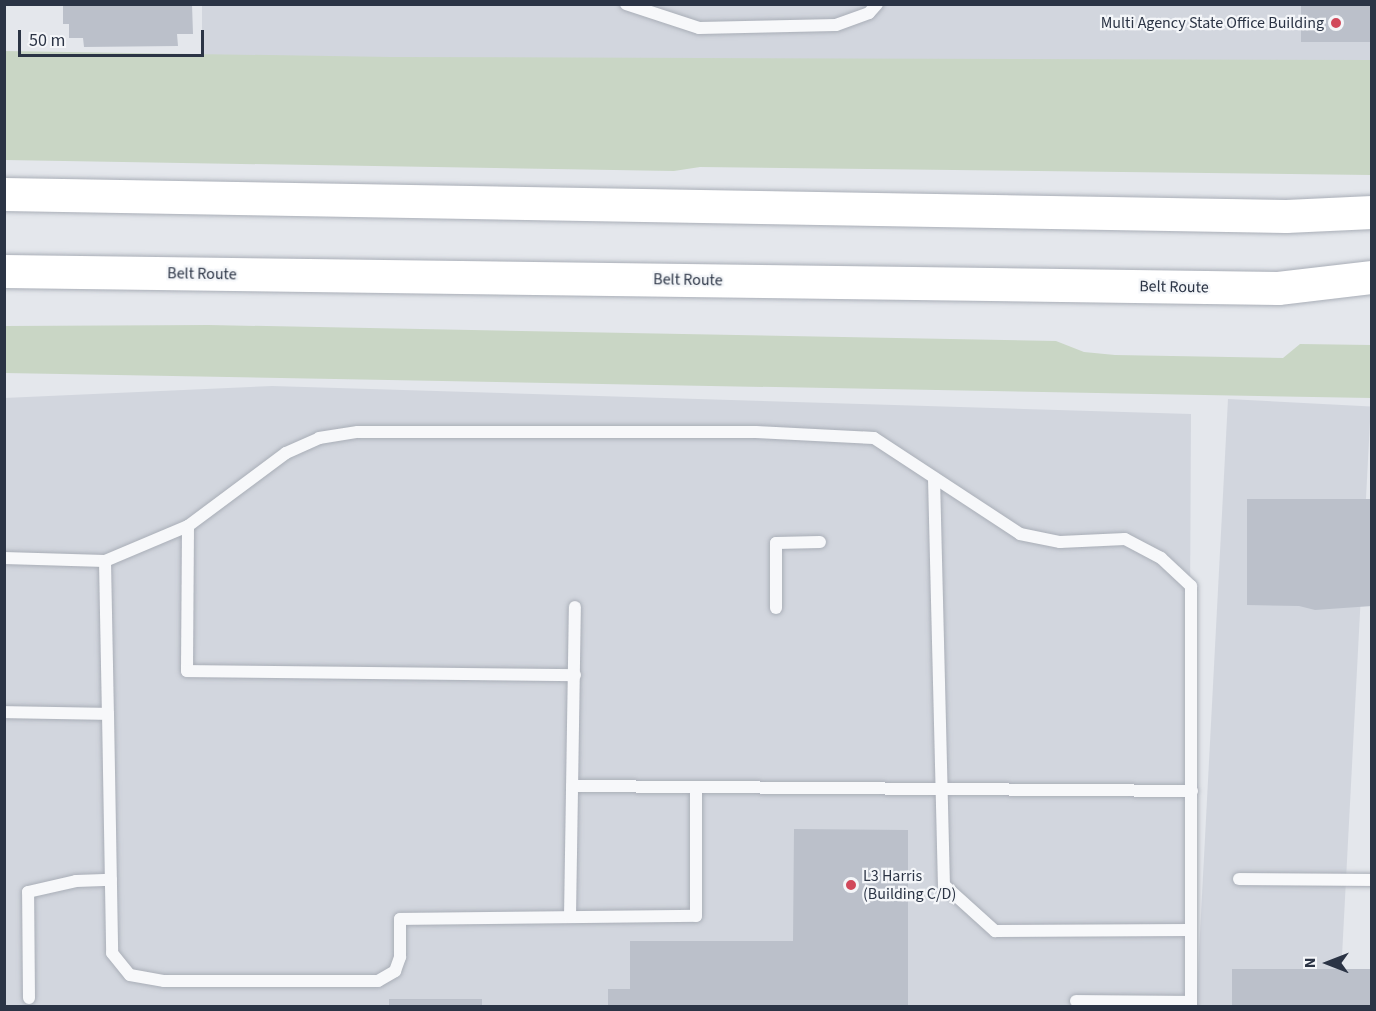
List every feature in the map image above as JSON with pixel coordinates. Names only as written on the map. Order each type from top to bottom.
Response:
[{"type":"highway","points":[[4,194],[1274,216],[1371,212]]},
{"type":"highway","name":"Belt Route","points":[[4,271],[1278,288],[1371,278]]},
{"type":"lane","points":[[627,4],[699,28],[836,25],[868,13],[877,4]]},
{"type":"lane","points":[[4,558],[105,561],[188,526],[286,453],[319,438],[358,432],[756,432],[874,438],[1020,534],[1060,542],[1125,539],[1161,558],[1191,586],[1191,1004],[1115,1004],[1076,1001]]},
{"type":"lane","points":[[934,478],[944,885],[994,932],[1190,930]]},
{"type":"lane","points":[[188,526],[187,670],[575,675]]},
{"type":"lane","points":[[776,608],[776,543],[820,542]]},
{"type":"lane","points":[[105,561],[112,953],[130,975],[164,981],[378,981],[395,971],[398,964],[400,919],[696,916],[696,787]]},
{"type":"lane","points":[[570,917],[575,607]]},
{"type":"lane","points":[[4,712],[108,714]]},
{"type":"lane","points":[[572,786],[1192,791]]},
{"type":"lane","points":[[1239,879],[1371,880]]},
{"type":"lane","points":[[29,998],[28,892],[76,881],[111,880]]},
{"type":"shaded area","points":[[202,5],[1371,5],[1371,97],[202,97]]},
{"type":"shaded area","points":[[272,386],[1191,414],[1188,1006],[5,1006],[4,398]]},
{"type":"shaded area","points":[[1228,399],[1371,406],[1339,1006],[1196,1005]]},
{"type":"green space","points":[[5,51],[391,57],[1371,60],[1371,175],[700,167],[674,171],[5,160]]},
{"type":"green space","points":[[209,325],[1056,341],[1084,352],[1115,355],[1283,358],[1300,344],[1371,345],[1371,398],[5,373],[5,326]]},
{"type":"building","points":[[63,4],[192,4],[193,34],[177,34],[178,46],[84,47],[83,38],[69,38],[69,24],[63,24]]},
{"type":"building","name":"Multi Agency State Office Building","points":[[1301,4],[1372,4],[1372,42],[1301,42]]},
{"type":"building","points":[[1247,499],[1372,499],[1372,606],[1315,610],[1299,606],[1247,605]]},
{"type":"building","name":"L3 Harris (Building C/D)","points":[[794,829],[908,830],[908,1006],[608,1006],[608,989],[630,989],[630,941],[793,941]]},
{"type":"building","points":[[1232,969],[1372,969],[1372,1006],[1232,1006]]},
{"type":"building","points":[[389,999],[482,999],[482,1006],[389,1006]]},
{"type":"place","name":"Multi Agency State Office Building","points":[[1336,23]]},
{"type":"place","name":"L3 Harris (Building C/D)","points":[[851,885]]}]
